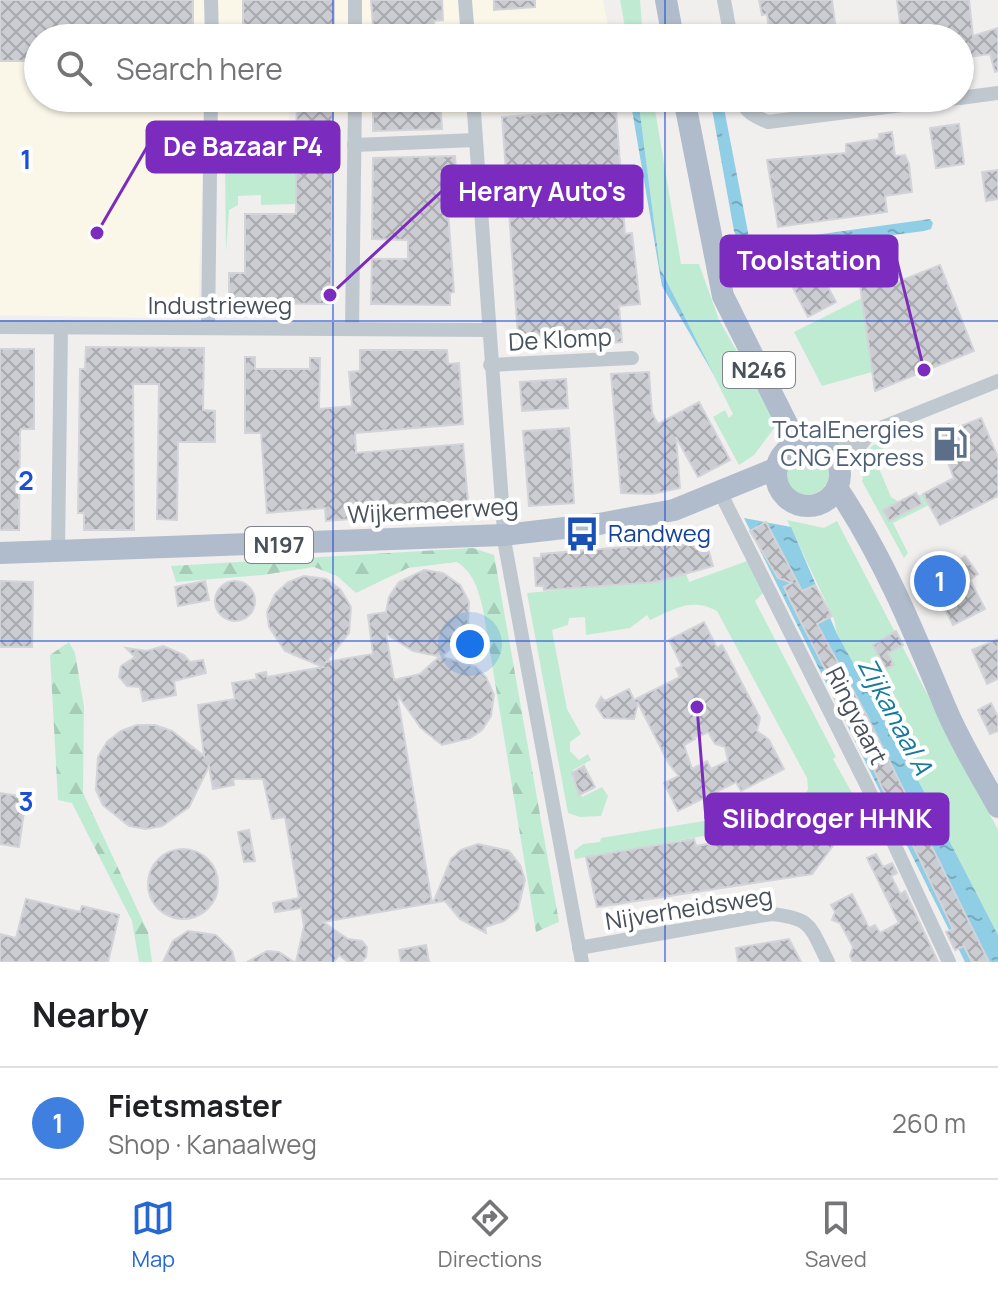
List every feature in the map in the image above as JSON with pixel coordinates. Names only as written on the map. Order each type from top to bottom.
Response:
[{"type":"main road","points":[[666,0],[670,24]]},
{"type":"main road","name":"N246","points":[[687,112],[723,296],[797,444]]},
{"type":"main road","points":[[873,549],[845,519],[819,504],[802,505],[782,491],[777,468],[781,458],[797,444],[813,443],[833,456],[837,488],[873,549],[926,657],[941,699],[998,807]]},
{"type":"main road","name":"Wijkermeerweg","points":[[0,553],[504,535],[674,510],[777,468]]},
{"type":"main road","points":[[819,504],[837,488]]},
{"type":"main road","name":"Wijkermeerweg","points":[[720,492],[782,491]]},
{"type":"street","points":[[211,0],[212,24]]},
{"type":"street","points":[[355,0],[355,24]]},
{"type":"street","points":[[465,0],[467,24]]},
{"type":"street","points":[[724,0],[728,24]]},
{"type":"street","points":[[974,96],[998,93]]},
{"type":"street","points":[[208,328],[211,112]]},
{"type":"street","points":[[352,328],[355,112]]},
{"type":"street","points":[[474,112],[504,535],[581,955]]},
{"type":"street","points":[[749,112],[768,122],[847,112]]},
{"type":"street","points":[[354,145],[476,140]]},
{"type":"street","name":"Industrieweg","points":[[0,327],[488,330]]},
{"type":"street","points":[[58,552],[61,327]]},
{"type":"street","name":"De Klomp","points":[[490,365],[632,358]]},
{"type":"street","points":[[833,456],[859,447],[870,433],[998,381]]},
{"type":"street","name":"Ringvaart","points":[[720,492],[868,788],[949,962]]},
{"type":"street","name":"Nijverheidsweg","points":[[581,955],[771,914],[798,917],[810,927],[828,962]]},
{"type":"shaded area","points":[[0,0],[603,0],[607,24],[24,24],[24,112],[289,112],[288,157],[203,154],[198,319],[0,315]]},
{"type":"shaded area","points":[[302,112],[522,112],[462,115],[328,116]]},
{"type":"green space","points":[[620,0],[640,0],[642,24],[624,24]]},
{"type":"green space","points":[[640,112],[655,112],[681,264],[699,264],[719,320],[778,423],[754,455],[739,465],[713,417],[725,410],[729,418],[733,414],[660,268]]},
{"type":"green space","points":[[295,157],[295,204],[261,205],[261,195],[238,196],[238,205],[229,210],[226,252],[225,158]]},
{"type":"green space","points":[[862,298],[872,372],[822,386],[794,332]]},
{"type":"green space","points":[[882,440],[884,447],[875,459],[891,497],[899,502],[923,494],[929,505],[893,523],[908,553],[904,558],[862,481],[871,447]]},
{"type":"green space","points":[[807,451],[822,458],[829,473],[822,488],[807,495],[792,488],[785,473],[792,458]]},
{"type":"green space","points":[[787,520],[824,528],[837,521],[998,830],[998,935],[906,757],[837,634],[834,619]]},
{"type":"green space","points":[[473,548],[494,555],[559,922],[536,932],[483,609],[468,572],[457,562],[408,568],[356,593],[337,576],[314,567],[263,575],[176,582],[171,566]]},
{"type":"green space","points":[[750,560],[764,592],[755,601],[856,800],[853,805],[825,814],[575,859],[574,851],[583,844],[600,842],[601,838],[801,805],[808,789],[807,778],[717,611],[699,605],[683,606],[650,620],[647,615],[630,628],[586,635],[585,617],[569,618],[568,625],[552,630],[567,709],[581,734],[570,742],[570,751],[579,760],[588,754],[591,760],[573,770],[572,778],[582,797],[602,787],[608,796],[601,816],[580,817],[568,813],[527,593],[656,581],[686,573],[689,582]]},
{"type":"green space","points":[[69,642],[75,653],[84,707],[83,793],[148,932],[152,962],[139,962],[132,921],[72,803],[58,800],[50,655]]},
{"type":"water","points":[[632,112],[640,112],[660,268],[714,375],[662,286]]},
{"type":"water","points":[[713,112],[725,112],[752,253],[743,251],[734,231]]},
{"type":"water","points":[[930,219],[933,223],[931,229],[924,231],[771,251],[766,249],[764,242]]},
{"type":"water","points":[[744,518],[791,527],[837,634],[906,757],[998,935],[998,962],[965,962]]},
{"type":"building","points":[[0,0],[193,0],[193,24],[24,24],[24,61],[0,61]]},
{"type":"building","points":[[243,0],[334,0],[334,24],[243,24]]},
{"type":"building","points":[[371,0],[442,0],[443,20],[434,21],[434,24],[373,24]]},
{"type":"building","points":[[494,0],[535,0],[535,7],[494,10]]},
{"type":"building","points":[[759,0],[832,0],[835,24],[768,24],[767,14],[762,15]]},
{"type":"building","points":[[897,0],[969,0],[972,24],[900,24]]},
{"type":"building","points":[[998,28],[998,71],[995,72],[990,54],[974,56],[974,36]]},
{"type":"building","points":[[297,112],[333,112],[331,304],[229,303],[229,273],[245,273],[245,214],[296,214],[296,151],[279,156],[268,151],[243,151],[243,132],[279,129],[296,135]]},
{"type":"building","points":[[373,112],[441,112],[442,129],[373,131]]},
{"type":"building","points":[[616,112],[625,234],[632,233],[640,304],[619,306],[622,342],[519,349],[502,117]]},
{"type":"building","points":[[959,124],[964,164],[936,168],[930,128]]},
{"type":"building","points":[[892,132],[895,156],[905,155],[909,164],[912,192],[885,196],[887,212],[778,227],[767,160],[846,153],[846,144],[879,139],[879,134]]},
{"type":"building","points":[[455,156],[457,183],[446,184],[454,292],[450,293],[450,305],[371,304],[372,259],[408,259],[408,240],[372,239],[373,158]]},
{"type":"building","points":[[998,170],[998,199],[986,201],[982,172]]},
{"type":"building","points":[[940,265],[974,351],[875,391],[859,278],[888,267],[895,283]]},
{"type":"building","points":[[820,272],[836,302],[808,317],[792,286]]},
{"type":"building","points":[[86,347],[204,348],[203,410],[215,411],[215,442],[178,442],[177,520],[157,519],[159,384],[133,384],[134,530],[84,530],[84,513],[78,513],[80,369],[85,369]]},
{"type":"building","points":[[0,349],[34,349],[34,429],[21,429],[20,432],[19,530],[0,530]]},
{"type":"building","points":[[360,350],[447,350],[448,364],[459,363],[463,424],[355,433],[356,453],[463,444],[468,502],[460,511],[326,521],[325,508],[267,513],[261,433],[245,433],[245,357],[255,357],[255,369],[310,369],[310,358],[320,358],[319,409],[352,406],[349,372],[360,371]]},
{"type":"building","points":[[649,372],[652,413],[658,424],[699,402],[730,460],[698,477],[676,437],[680,488],[652,494],[621,493],[611,374]]},
{"type":"building","points":[[566,379],[568,408],[522,411],[520,382]]},
{"type":"building","points":[[981,418],[998,457],[998,496],[940,525],[923,494],[954,478],[935,430],[949,424],[951,430]]},
{"type":"building","points":[[569,428],[574,503],[529,506],[523,431]]},
{"type":"building","points":[[916,493],[922,504],[889,521],[883,510]]},
{"type":"building","points":[[766,522],[802,591],[815,585],[832,616],[817,624],[867,716],[989,962],[972,962],[964,946],[955,950],[946,932],[953,929],[900,818],[897,820],[863,746],[856,722],[846,704],[839,708],[834,697],[838,695],[784,587],[792,583],[778,578],[750,531]]},
{"type":"building","points":[[703,530],[713,566],[656,582],[544,590],[543,586],[536,586],[534,558],[541,558],[541,554],[650,545]]},
{"type":"building","points":[[965,556],[978,574],[970,580],[985,609],[953,625],[931,583],[959,569],[955,564]]},
{"type":"building","points":[[424,570],[443,573],[460,585],[469,602],[468,624],[461,638],[442,657],[476,667],[486,677],[494,695],[491,716],[482,730],[470,738],[442,745],[421,728],[397,694],[432,903],[323,922],[348,939],[362,941],[367,947],[366,957],[361,962],[348,962],[339,955],[334,962],[296,962],[304,926],[301,908],[275,912],[273,903],[299,898],[285,817],[272,819],[263,779],[233,779],[234,785],[213,789],[209,766],[189,807],[162,826],[146,829],[129,826],[103,805],[96,790],[98,757],[107,742],[121,731],[137,725],[155,725],[172,731],[204,756],[198,705],[235,699],[232,683],[257,679],[256,674],[266,672],[267,677],[323,667],[285,651],[269,627],[267,612],[275,594],[288,582],[304,576],[326,579],[340,589],[351,607],[349,633],[326,662],[373,654],[368,615],[386,612],[389,597],[399,582]],"holes":[[[386,634],[413,651],[439,656],[420,674],[394,680]]]},
{"type":"building","points":[[0,581],[33,582],[32,647],[0,647]]},
{"type":"building","points":[[205,581],[209,600],[178,606],[175,587]]},
{"type":"building","points":[[235,581],[249,587],[255,601],[249,615],[235,621],[221,615],[215,601],[221,587]]},
{"type":"building","points":[[704,622],[717,648],[722,645],[760,718],[757,731],[769,740],[784,769],[741,791],[736,782],[678,811],[664,783],[679,776],[669,764],[638,703],[634,719],[604,718],[596,706],[601,697],[605,701],[629,689],[634,700],[680,677],[676,669],[682,666],[669,640]],"holes":[[[708,732],[715,744],[725,747],[728,761],[711,769],[707,761],[692,769],[684,745],[695,739],[693,735],[698,737]]]},
{"type":"building","points":[[896,631],[903,645],[888,653],[894,665],[886,669],[873,645]]},
{"type":"building","points":[[998,639],[998,679],[987,684],[972,650]]},
{"type":"building","points":[[163,646],[184,655],[190,662],[203,660],[206,673],[174,681],[176,695],[143,701],[140,687],[127,686],[119,677],[121,666],[135,657],[126,648],[147,651]]},
{"type":"building","points":[[991,703],[998,717],[998,731],[990,734],[978,710]]},
{"type":"building","points":[[584,766],[595,787],[579,795],[572,773]]},
{"type":"building","points":[[0,793],[26,797],[19,847],[0,844]]},
{"type":"building","points":[[830,816],[835,843],[812,874],[597,907],[586,857],[694,839],[696,846],[719,842],[718,835]]},
{"type":"building","points":[[249,830],[255,861],[244,862],[238,832]]},
{"type":"building","points":[[478,844],[509,851],[520,865],[525,880],[518,909],[504,921],[485,927],[486,933],[460,919],[445,901],[433,903],[451,859],[461,850]]},
{"type":"building","points":[[190,849],[212,864],[218,884],[216,898],[208,909],[197,917],[176,919],[158,909],[150,898],[148,877],[158,859],[169,851]]},
{"type":"building","points":[[876,854],[883,867],[892,863],[897,873],[891,876],[900,894],[905,891],[938,962],[853,962],[850,956],[853,947],[840,923],[832,920],[835,912],[831,905],[852,894],[869,928],[875,925],[880,933],[899,923],[867,858]]},
{"type":"building","points":[[26,899],[80,912],[82,906],[119,915],[108,962],[0,962],[0,934],[16,938]]},
{"type":"building","points":[[188,931],[216,935],[232,951],[235,962],[163,962],[173,941]]},
{"type":"building","points":[[789,939],[801,962],[738,962],[736,948]]},
{"type":"building","points":[[426,945],[429,962],[401,962],[399,950]]},
{"type":"building","points":[[267,951],[279,952],[294,962],[247,962]]},
{"type":"place","name":"De Bazaar P4","points":[[97,233]]},
{"type":"place","name":"Herary Auto's","points":[[330,295]]},
{"type":"place","name":"Toolstation","points":[[924,370]]},
{"type":"place","name":"TotalEnergies CNG Express","points":[[950,444]]},
{"type":"place","name":"Randweg","points":[[582,534]]},
{"type":"place","name":"Fietsmaster","points":[[940,581]]},
{"type":"place","name":"Slibdroger HHNK","points":[[697,707]]},
{"type":"water label","name":"Zijkanaal A","points":[[895,716]]}]
